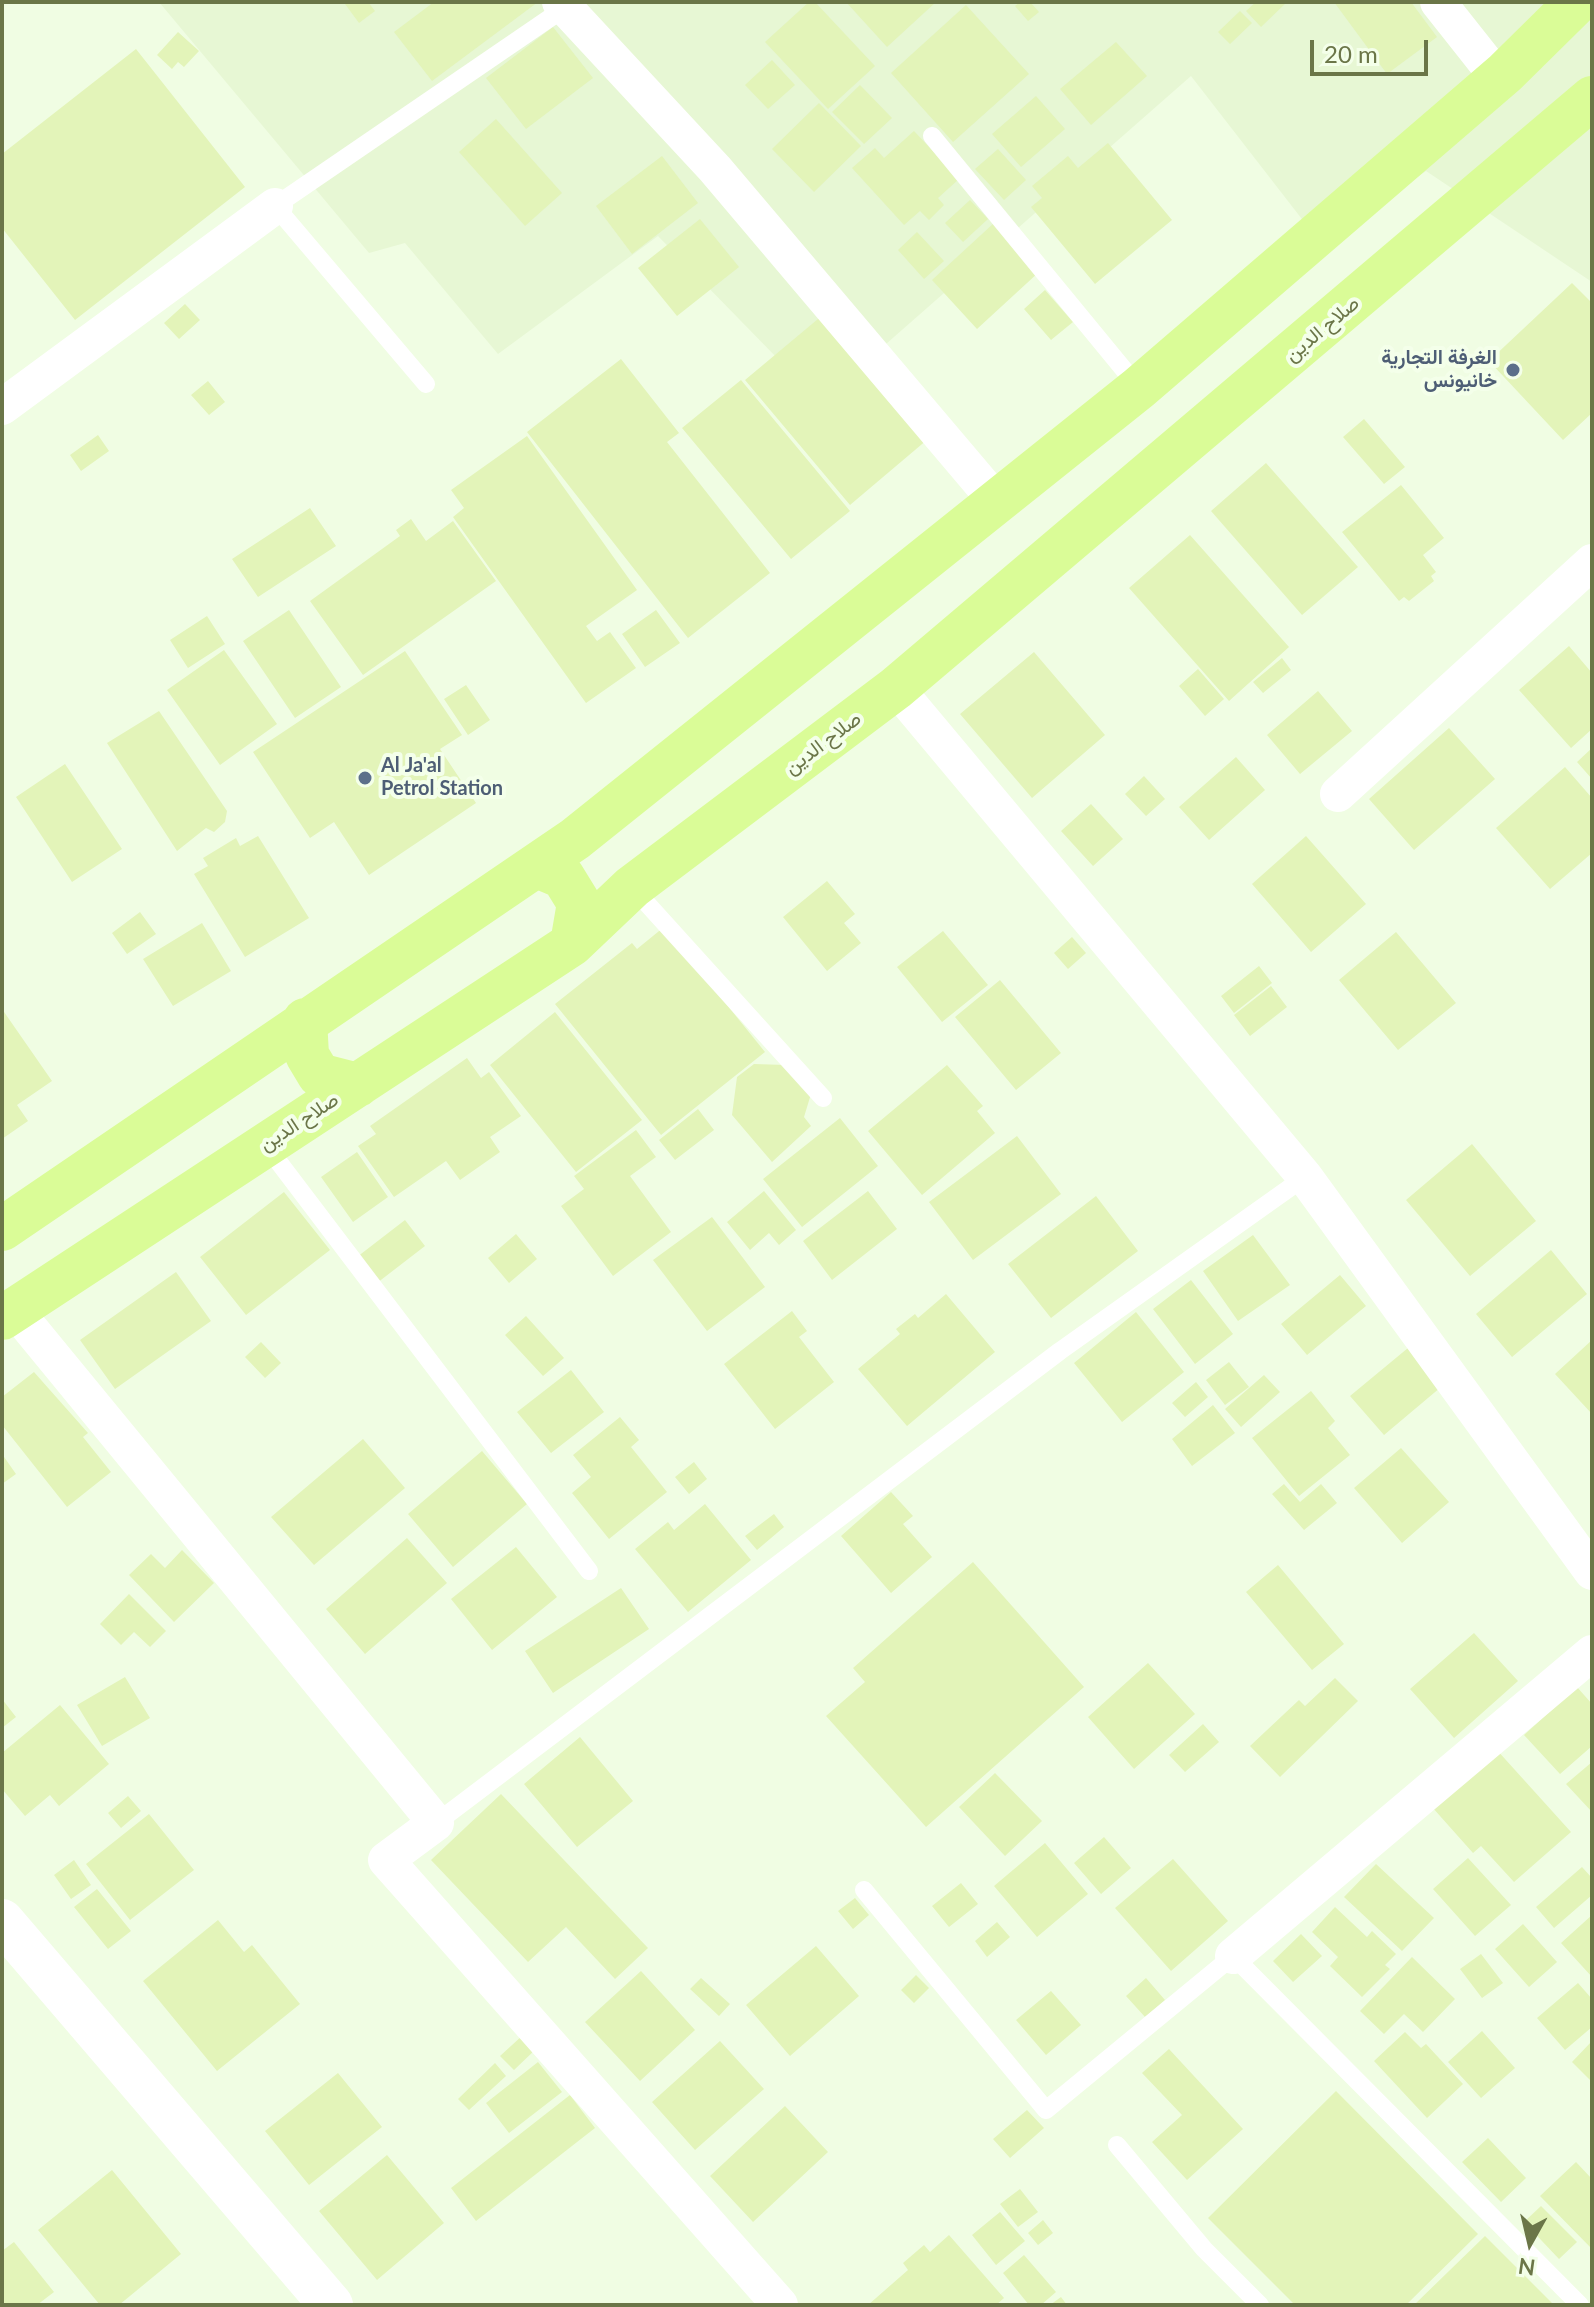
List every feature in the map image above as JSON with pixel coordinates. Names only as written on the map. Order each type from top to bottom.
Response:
[{"type":"highway","points":[[2,1229],[305,1020],[537,866],[1139,388],[1505,73],[1577,2]]},
{"type":"highway","name":"صلاح الدين","points":[[8,1314],[572,944],[632,887],[896,688],[1592,98]]},
{"type":"highway","points":[[537,866],[563,877],[579,903],[572,944]]},
{"type":"highway","points":[[305,1020],[307,1055],[319,1075],[358,1085]]},
{"type":"main road","points":[[2,1921],[331,2305]]},
{"type":"street","points":[[1438,2],[1491,69]]},
{"type":"street","points":[[563,5],[715,169],[997,502]]},
{"type":"street","points":[[2,407],[275,206]]},
{"type":"street","points":[[1338,794],[1592,562]]},
{"type":"street","points":[[896,688],[1305,1177],[1592,1572]]},
{"type":"street","points":[[8,1314],[436,1823],[386,1860],[780,2305]]},
{"type":"street","points":[[1233,1956],[1590,1658]]},
{"type":"lane","points":[[426,384],[275,206],[563,5]]},
{"type":"lane","points":[[932,136],[1139,388]]},
{"type":"lane","points":[[632,887],[823,1098]]},
{"type":"lane","points":[[265,1144],[589,1571]]},
{"type":"lane","points":[[436,1823],[1060,1351],[1305,1177]]},
{"type":"lane","points":[[864,1890],[1046,2110],[1233,1956],[1580,2305]]},
{"type":"lane","points":[[1117,2145],[1204,2249],[1260,2305]]},
{"type":"shaded area","points":[[159,2],[1592,2],[1592,282],[1426,171],[1322,245],[1191,76],[820,402],[658,236],[498,354],[405,243],[369,253]]},
{"type":"building","points":[[368,2],[375,11],[359,23],[345,4]]},
{"type":"building","points":[[434,2],[538,2],[432,81],[394,32]]},
{"type":"building","points":[[809,2],[815,2],[875,66],[828,109],[765,42]]},
{"type":"building","points":[[846,2],[936,2],[887,47]]},
{"type":"building","points":[[1020,2],[1030,2],[1039,12],[1028,21],[1015,6]]},
{"type":"building","points":[[1256,2],[1287,2],[1261,27],[1246,11]]},
{"type":"building","points":[[1334,2],[1411,2],[1437,37],[1387,74]]},
{"type":"building","points":[[966,5],[1029,74],[953,142],[891,73]]},
{"type":"building","points":[[1240,11],[1252,23],[1230,44],[1218,32]]},
{"type":"building","points":[[553,27],[593,78],[526,129],[486,78]]},
{"type":"building","points":[[178,32],[199,51],[184,67],[178,62],[172,69],[157,55]]},
{"type":"building","points":[[1116,42],[1147,76],[1091,125],[1060,89]]},
{"type":"building","points":[[136,49],[245,187],[75,320],[2,228],[2,154]]},
{"type":"building","points":[[772,60],[795,85],[768,109],[745,85]]},
{"type":"building","points":[[860,85],[892,118],[864,144],[832,112]]},
{"type":"building","points":[[1036,96],[1065,129],[1021,167],[992,134]]},
{"type":"building","points":[[819,103],[861,146],[814,192],[772,149]]},
{"type":"building","points":[[496,119],[562,193],[525,226],[459,152]]},
{"type":"building","points":[[914,131],[959,179],[938,198],[944,205],[929,220],[920,211],[904,225],[852,168],[875,148],[884,158]]},
{"type":"building","points":[[1108,143],[1172,220],[1095,284],[1031,207],[1042,198],[1032,186],[1068,156],[1078,168]]},
{"type":"building","points":[[998,149],[1026,180],[1004,200],[975,169]]},
{"type":"building","points":[[662,156],[698,203],[632,254],[596,206]]},
{"type":"building","points":[[970,200],[988,219],[963,242],[945,223]]},
{"type":"building","points":[[700,219],[739,267],[677,316],[638,268]]},
{"type":"building","points":[[994,223],[1039,272],[977,329],[932,280]]},
{"type":"building","points":[[917,232],[944,261],[924,279],[898,250]]},
{"type":"building","points":[[1572,283],[1592,303],[1592,413],[1563,440],[1489,361]]},
{"type":"building","points":[[1045,290],[1073,322],[1051,340],[1024,309]]},
{"type":"building","points":[[185,304],[200,320],[179,339],[164,323]]},
{"type":"building","points":[[824,314],[928,439],[850,505],[745,380]]},
{"type":"building","points":[[621,359],[679,433],[667,442],[770,573],[688,638],[527,432]]},
{"type":"building","points":[[741,380],[850,511],[791,559],[682,428]]},
{"type":"building","points":[[208,381],[225,402],[209,415],[191,395]]},
{"type":"building","points":[[1364,419],[1405,467],[1384,484],[1343,437]]},
{"type":"building","points":[[98,435],[109,451],[81,471],[70,455]]},
{"type":"building","points":[[527,436],[637,590],[586,626],[597,641],[610,632],[636,668],[586,703],[453,517],[464,508],[451,490]]},
{"type":"building","points":[[1266,463],[1358,567],[1302,615],[1211,511]]},
{"type":"building","points":[[1401,485],[1444,538],[1423,555],[1436,572],[1431,576],[1434,581],[1409,601],[1404,597],[1399,601],[1342,532]]},
{"type":"building","points":[[310,508],[336,546],[258,597],[232,559]]},
{"type":"building","points":[[411,519],[426,541],[453,521],[496,581],[363,675],[310,601],[400,536],[396,530]]},
{"type":"building","points":[[1190,535],[1289,647],[1229,701],[1129,588]]},
{"type":"building","points":[[289,610],[341,687],[295,718],[243,641]]},
{"type":"building","points":[[656,610],[680,643],[645,667],[622,634]]},
{"type":"building","points":[[207,616],[225,644],[188,668],[170,640]]},
{"type":"building","points":[[1569,646],[1592,673],[1592,729],[1571,748],[1519,690]]},
{"type":"building","points":[[224,650],[277,724],[220,765],[167,690]]},
{"type":"building","name":"Al Ja'al Petrol Station","points":[[405,651],[462,735],[440,749],[476,803],[369,875],[334,822],[310,838],[253,752]]},
{"type":"building","points":[[1034,652],[1105,735],[1032,798],[960,714]]},
{"type":"building","points":[[1282,658],[1291,670],[1263,693],[1253,682]]},
{"type":"building","points":[[1198,669],[1224,699],[1205,716],[1179,686]]},
{"type":"building","points":[[466,685],[490,720],[468,735],[444,699]]},
{"type":"building","points":[[1318,691],[1352,731],[1300,774],[1267,735]]},
{"type":"building","points":[[159,711],[227,811],[225,822],[214,832],[206,828],[177,851],[107,743]]},
{"type":"building","points":[[1449,728],[1495,779],[1414,850],[1369,799]]},
{"type":"building","points":[[1592,748],[1592,779],[1577,762]]},
{"type":"building","points":[[1236,757],[1265,790],[1209,840],[1179,807]]},
{"type":"building","points":[[65,764],[122,849],[72,882],[16,797]]},
{"type":"building","points":[[1565,767],[1592,798],[1592,853],[1550,889],[1496,828]]},
{"type":"building","points":[[1144,776],[1165,799],[1146,816],[1125,794]]},
{"type":"building","points":[[1091,804],[1123,839],[1093,866],[1061,831]]},
{"type":"building","points":[[258,836],[309,918],[245,957],[194,874],[208,866],[203,858],[236,838],[240,846]]},
{"type":"building","points":[[1306,836],[1366,904],[1311,952],[1252,884]]},
{"type":"building","points":[[827,881],[855,914],[844,923],[861,943],[827,971],[783,917]]},
{"type":"building","points":[[140,912],[156,934],[127,954],[112,933]]},
{"type":"building","points":[[202,923],[231,971],[173,1006],[143,959]]},
{"type":"building","points":[[664,927],[765,1052],[661,1135],[555,1004],[632,943],[637,949]]},
{"type":"building","points":[[943,931],[988,985],[942,1022],[897,967]]},
{"type":"building","points":[[1396,932],[1456,1003],[1398,1050],[1339,980]]},
{"type":"building","points":[[1072,937],[1086,953],[1068,969],[1054,953]]},
{"type":"building","points":[[1259,966],[1272,983],[1234,1013],[1221,996]]},
{"type":"building","points":[[1000,980],[1061,1053],[1016,1090],[955,1017]]},
{"type":"building","points":[[1271,986],[1287,1007],[1250,1036],[1234,1015]]},
{"type":"building","points":[[2,1009],[52,1081],[17,1105],[28,1121],[2,1139]]},
{"type":"building","points":[[555,1012],[642,1120],[576,1172],[490,1065]]},
{"type":"building","points":[[467,1058],[481,1078],[489,1072],[521,1116],[490,1137],[500,1152],[460,1180],[446,1161],[394,1197],[358,1146],[376,1134],[370,1126]]},
{"type":"building","points":[[754,1064],[786,1065],[811,1094],[804,1117],[811,1126],[772,1162],[732,1115],[737,1077]]},
{"type":"building","points":[[947,1065],[983,1106],[977,1111],[995,1133],[922,1195],[868,1131]]},
{"type":"building","points":[[698,1109],[714,1130],[675,1160],[659,1140]]},
{"type":"building","points":[[840,1118],[878,1166],[802,1227],[763,1179]]},
{"type":"building","points":[[636,1130],[656,1157],[630,1176],[671,1232],[613,1276],[561,1206],[584,1189],[574,1176]]},
{"type":"building","points":[[1017,1136],[1061,1194],[973,1260],[929,1202]]},
{"type":"building","points":[[1472,1144],[1536,1221],[1470,1276],[1406,1200]]},
{"type":"building","points":[[357,1152],[388,1197],[353,1222],[321,1177]]},
{"type":"building","points":[[764,1191],[796,1230],[779,1245],[769,1233],[750,1250],[727,1222]]},
{"type":"building","points":[[868,1191],[897,1229],[832,1280],[803,1241]]},
{"type":"building","points":[[284,1192],[330,1250],[246,1315],[200,1257]]},
{"type":"building","points":[[1096,1196],[1138,1251],[1051,1318],[1008,1264]]},
{"type":"building","points":[[712,1217],[765,1287],[707,1331],[653,1260]]},
{"type":"building","points":[[405,1220],[425,1246],[377,1283],[357,1257]]},
{"type":"building","points":[[516,1234],[537,1259],[509,1283],[488,1258]]},
{"type":"building","points":[[1253,1235],[1290,1285],[1238,1321],[1203,1271]]},
{"type":"building","points":[[1551,1250],[1587,1294],[1512,1357],[1476,1314]]},
{"type":"building","points":[[176,1272],[211,1321],[115,1389],[80,1340]]},
{"type":"building","points":[[1340,1275],[1366,1306],[1307,1355],[1281,1324]]},
{"type":"building","points":[[1191,1280],[1233,1334],[1195,1364],[1153,1309]]},
{"type":"building","points":[[946,1294],[995,1352],[907,1426],[858,1369],[900,1334],[896,1329],[915,1314],[918,1318]]},
{"type":"building","points":[[792,1311],[807,1331],[799,1337],[834,1382],[775,1429],[724,1364]]},
{"type":"building","points":[[1136,1312],[1184,1372],[1122,1422],[1074,1363]]},
{"type":"building","points":[[526,1316],[564,1358],[543,1376],[505,1335]]},
{"type":"building","points":[[1592,1340],[1592,1414],[1555,1374]]},
{"type":"building","points":[[261,1342],[281,1363],[265,1378],[245,1357]]},
{"type":"building","points":[[1414,1343],[1447,1382],[1384,1435],[1350,1396]]},
{"type":"building","points":[[1229,1362],[1249,1387],[1225,1405],[1206,1380]]},
{"type":"building","points":[[571,1370],[604,1412],[551,1453],[517,1412]]},
{"type":"building","points":[[34,1372],[88,1433],[83,1437],[111,1472],[67,1507],[2,1425],[2,1397]]},
{"type":"building","points":[[1264,1375],[1280,1392],[1241,1427],[1225,1409]]},
{"type":"building","points":[[1196,1382],[1208,1397],[1185,1417],[1172,1403]]},
{"type":"building","points":[[1311,1391],[1335,1421],[1328,1428],[1350,1455],[1299,1496],[1252,1438]]},
{"type":"building","points":[[1213,1405],[1235,1433],[1192,1466],[1172,1439]]},
{"type":"building","points":[[620,1417],[639,1440],[631,1447],[667,1492],[609,1539],[572,1493],[591,1477],[573,1455]]},
{"type":"building","points":[[363,1439],[405,1488],[314,1565],[271,1517]]},
{"type":"building","points":[[1401,1448],[1449,1502],[1402,1543],[1354,1488]]},
{"type":"building","points":[[482,1451],[527,1504],[453,1567],[408,1514]]},
{"type":"building","points":[[2,1454],[16,1474],[2,1484]]},
{"type":"building","points":[[694,1462],[707,1479],[689,1494],[675,1477]]},
{"type":"building","points":[[1284,1484],[1300,1502],[1321,1484],[1337,1503],[1304,1530],[1272,1494]]},
{"type":"building","points":[[891,1492],[913,1516],[903,1524],[932,1557],[891,1593],[841,1536]]},
{"type":"building","points":[[705,1504],[751,1560],[688,1612],[635,1549],[668,1522],[674,1530]]},
{"type":"building","points":[[774,1514],[784,1527],[757,1550],[745,1536]]},
{"type":"building","points":[[407,1538],[447,1583],[365,1654],[326,1609]]},
{"type":"building","points":[[516,1547],[557,1597],[492,1650],[451,1599]]},
{"type":"building","points":[[182,1550],[214,1583],[174,1622],[129,1575],[151,1554],[165,1568]]},
{"type":"building","points":[[973,1562],[1084,1687],[926,1827],[826,1716],[865,1682],[853,1668]]},
{"type":"building","points":[[1278,1565],[1344,1644],[1312,1670],[1246,1592]]},
{"type":"building","points":[[621,1588],[649,1629],[553,1693],[525,1651]]},
{"type":"building","points":[[129,1594],[166,1631],[150,1647],[134,1632],[121,1645],[100,1624]]},
{"type":"building","points":[[1474,1633],[1518,1681],[1454,1738],[1410,1689]]},
{"type":"building","points":[[1148,1663],[1195,1714],[1134,1769],[1088,1717]]},
{"type":"building","points":[[125,1677],[150,1718],[102,1746],[77,1705]]},
{"type":"building","points":[[1335,1678],[1358,1701],[1280,1777],[1250,1746],[1299,1700],[1305,1706]]},
{"type":"building","points":[[1577,1687],[1592,1704],[1592,1746],[1560,1774],[1524,1735]]},
{"type":"building","points":[[2,1699],[16,1717],[2,1728]]},
{"type":"building","points":[[60,1705],[109,1764],[59,1806],[50,1795],[25,1816],[2,1789],[2,1753]]},
{"type":"building","points":[[1203,1724],[1219,1742],[1185,1772],[1169,1755]]},
{"type":"building","points":[[580,1737],[633,1801],[577,1847],[524,1784]]},
{"type":"building","points":[[1496,1749],[1571,1832],[1514,1882],[1481,1846],[1473,1853],[1432,1807]]},
{"type":"building","points":[[1592,1762],[1592,1812],[1566,1784]]},
{"type":"building","points":[[995,1773],[1042,1821],[1005,1856],[959,1807]]},
{"type":"building","points":[[501,1794],[648,1948],[615,1979],[566,1927],[528,1962],[431,1860]]},
{"type":"building","points":[[128,1796],[141,1811],[121,1828],[108,1813]]},
{"type":"building","points":[[149,1814],[194,1870],[130,1920],[86,1864]]},
{"type":"building","points":[[1104,1837],[1131,1868],[1101,1894],[1074,1863]]},
{"type":"building","points":[[1045,1843],[1088,1894],[1037,1937],[994,1886]]},
{"type":"building","points":[[1468,1858],[1511,1905],[1475,1936],[1433,1889]]},
{"type":"building","points":[[1173,1859],[1228,1921],[1171,1971],[1115,1908]]},
{"type":"building","points":[[74,1860],[91,1885],[71,1899],[54,1875]]},
{"type":"building","points":[[1376,1864],[1434,1918],[1402,1951],[1344,1897]]},
{"type":"building","points":[[1582,1867],[1592,1878],[1592,1895],[1554,1928],[1536,1907]]},
{"type":"building","points":[[961,1883],[978,1904],[949,1927],[932,1906]]},
{"type":"building","points":[[97,1889],[131,1931],[108,1949],[74,1907]]},
{"type":"building","points":[[855,1898],[869,1915],[853,1929],[838,1911]]},
{"type":"building","points":[[1335,1907],[1367,1937],[1372,1931],[1396,1954],[1385,1965],[1390,1969],[1362,1997],[1330,1966],[1338,1957],[1312,1932]]},
{"type":"building","points":[[1592,1915],[1592,1977],[1561,1943]]},
{"type":"building","points":[[218,1920],[244,1952],[252,1945],[300,2004],[217,2071],[143,1981]]},
{"type":"building","points":[[997,1922],[1010,1937],[987,1957],[975,1941]]},
{"type":"building","points":[[1523,1924],[1557,1962],[1529,1987],[1495,1949]]},
{"type":"building","points":[[1301,1934],[1322,1956],[1293,1982],[1273,1961]]},
{"type":"building","points":[[816,1946],[859,1996],[790,2056],[746,2005]]},
{"type":"building","points":[[1481,1954],[1503,1983],[1482,1998],[1460,1969]]},
{"type":"building","points":[[1412,1957],[1455,1999],[1423,2032],[1404,2014],[1384,2034],[1360,2011]]},
{"type":"building","points":[[641,1971],[695,2030],[640,2081],[585,2022]]},
{"type":"building","points":[[916,1975],[929,1988],[914,2003],[901,1990]]},
{"type":"building","points":[[701,1978],[730,2004],[719,2016],[690,1989]]},
{"type":"building","points":[[1146,1978],[1165,2000],[1145,2017],[1126,1996]]},
{"type":"building","points":[[1578,1983],[1592,1999],[1592,2027],[1565,2050],[1537,2018]]},
{"type":"building","points":[[1051,1991],[1081,2025],[1046,2055],[1016,2020]]},
{"type":"building","points":[[1482,2031],[1515,2068],[1481,2098],[1448,2062]]},
{"type":"building","points":[[1405,2032],[1421,2048],[1426,2044],[1463,2084],[1427,2118],[1374,2061]]},
{"type":"building","points":[[523,2035],[536,2049],[514,2070],[500,2056]]},
{"type":"building","points":[[720,2041],[764,2089],[695,2150],[652,2102]]},
{"type":"building","points":[[1592,2041],[1592,2082],[1572,2062]]},
{"type":"building","points":[[1169,2049],[1243,2129],[1187,2180],[1152,2142],[1182,2115],[1142,2073]]},
{"type":"building","points":[[538,2062],[562,2092],[509,2133],[486,2103]]},
{"type":"building","points":[[495,2063],[506,2076],[469,2110],[458,2099]]},
{"type":"building","points":[[338,2073],[382,2127],[309,2185],[265,2131]]},
{"type":"building","points":[[1336,2091],[1478,2234],[1406,2305],[1295,2305],[1208,2218]]},
{"type":"building","points":[[570,2095],[595,2128],[476,2221],[451,2188]]},
{"type":"building","points":[[785,2106],[828,2152],[753,2222],[710,2176]]},
{"type":"building","points":[[1027,2110],[1044,2128],[1010,2158],[993,2139]]},
{"type":"building","points":[[1488,2138],[1526,2178],[1501,2202],[1462,2162]]},
{"type":"building","points":[[387,2155],[444,2223],[377,2280],[319,2211]]},
{"type":"building","points":[[1576,2162],[1592,2179],[1592,2249],[1540,2196]]},
{"type":"building","points":[[112,2170],[181,2254],[119,2305],[100,2305],[38,2230]]},
{"type":"building","points":[[1020,2189],[1038,2212],[1018,2227],[1000,2204]]},
{"type":"building","points":[[1541,2206],[1577,2242],[1559,2259],[1524,2222]]},
{"type":"building","points":[[1000,2212],[1025,2241],[996,2265],[972,2235]]},
{"type":"building","points":[[1043,2220],[1053,2233],[1038,2245],[1028,2233]]},
{"type":"building","points":[[949,2235],[1004,2298],[996,2305],[868,2305],[908,2270],[903,2263],[924,2245],[930,2252]]},
{"type":"building","points":[[1485,2236],[1554,2305],[1414,2305]]},
{"type":"building","points":[[14,2242],[54,2292],[37,2305],[2,2305],[2,2251]]},
{"type":"building","points":[[1024,2255],[1056,2292],[1041,2305],[1029,2305],[1003,2273]]},
{"type":"building","points":[[1061,2297],[1067,2305],[1050,2305]]},
{"type":"place","name":"الغرفة التجارية خانيونس","points":[[1513,370]]},
{"type":"place","name":"Al Ja'al Petrol Station","points":[[365,778]]}]
